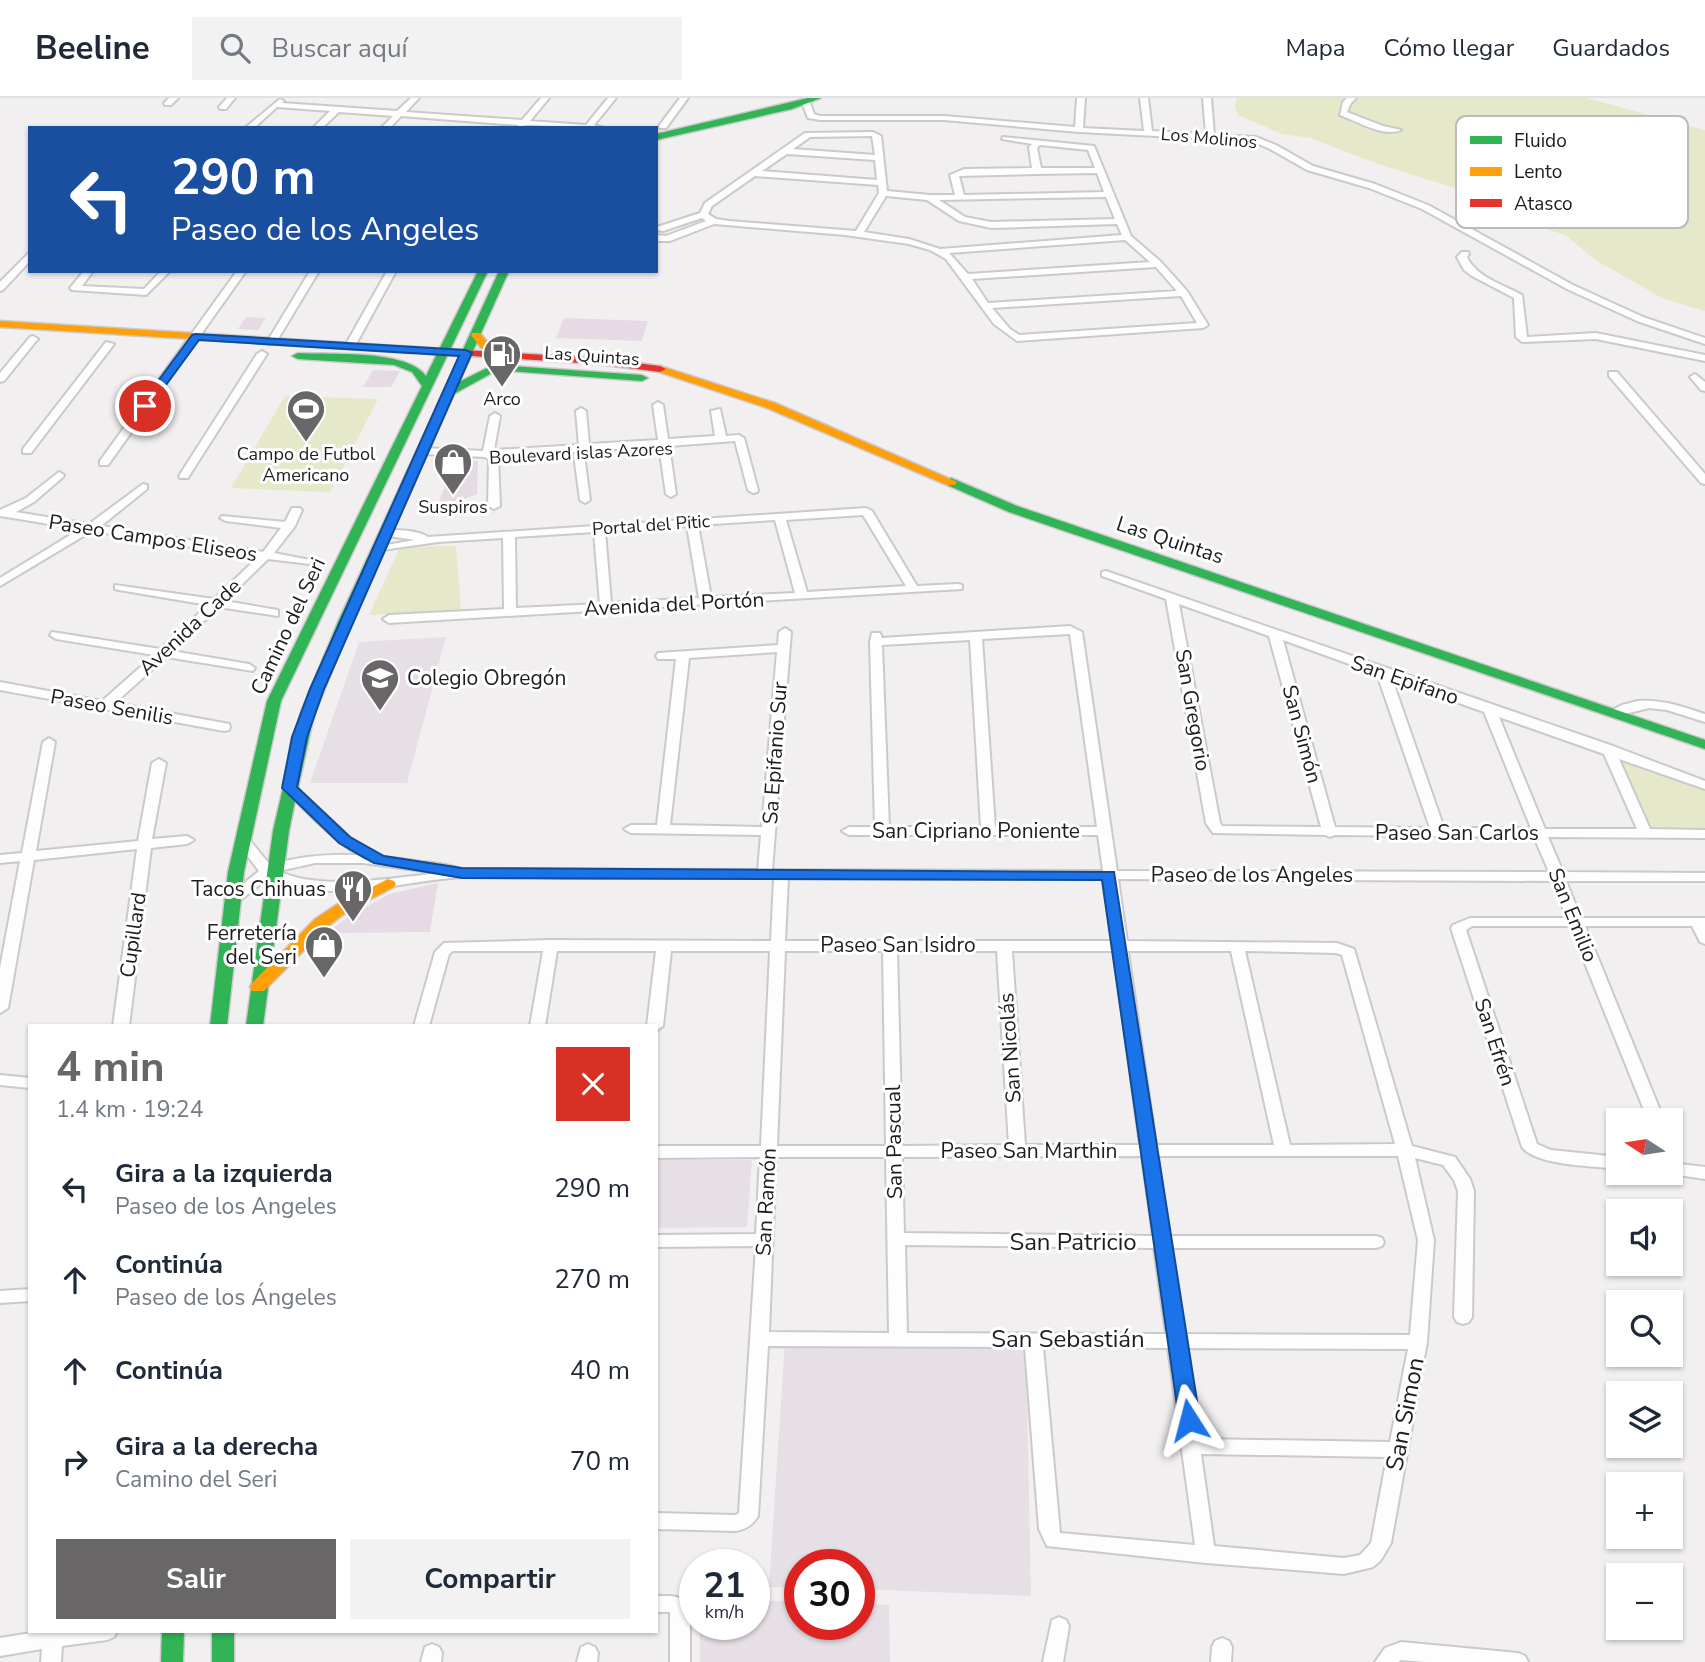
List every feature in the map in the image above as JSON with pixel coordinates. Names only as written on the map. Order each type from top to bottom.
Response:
[{"type":"main road","points":[[659,130],[804,99]]},
{"type":"main road","name":"Camino del Seri","points":[[218,1024],[232,900],[269,716],[277,693],[482,273]]},
{"type":"main road","points":[[254,1024],[274,871],[300,737],[345,622],[503,273]]},
{"type":"main road","points":[[0,324],[396,362],[440,358]]},
{"type":"main road","points":[[449,392],[501,361],[475,335]]},
{"type":"main road","points":[[0,337],[109,344],[190,343]]},
{"type":"main road","points":[[267,348],[350,346],[440,358]]},
{"type":"main road","name":"Las Quintas","points":[[440,358],[501,361],[720,389],[828,429],[1013,509],[1705,745]]},
{"type":"main road","points":[[396,362],[416,370],[427,385]]},
{"type":"main road","points":[[290,788],[345,840],[379,860]]},
{"type":"main road","points":[[258,987],[321,923],[342,908],[388,884]]},
{"type":"main road","points":[[172,1662],[173,1633]]},
{"type":"main road","points":[[223,1633],[223,1662]]},
{"type":"street","points":[[223,107],[231,98]]},
{"type":"street","points":[[251,126],[284,98]]},
{"type":"street","points":[[386,126],[415,98]]},
{"type":"street","points":[[522,125],[545,98]]},
{"type":"street","points":[[589,126],[612,98]]},
{"type":"street","points":[[659,130],[684,98]]},
{"type":"street","points":[[1079,130],[1081,98]]},
{"type":"street","points":[[1144,98],[1148,133]]},
{"type":"street","points":[[1206,98],[1210,135]]},
{"type":"street","points":[[1352,98],[1347,102],[1343,113],[1381,128],[1397,130]]},
{"type":"street","name":"Los Molinos","points":[[804,99],[814,118],[944,118],[1079,130],[1210,135],[1258,141],[1310,168],[1403,197],[1456,226]]},
{"type":"street","points":[[275,105],[555,126]]},
{"type":"street","points":[[319,126],[336,110]]},
{"type":"street","points":[[452,126],[459,118]]},
{"type":"street","points":[[873,118],[873,134]]},
{"type":"street","points":[[703,215],[705,207],[811,134],[873,134],[877,136],[883,188],[858,235]]},
{"type":"street","points":[[941,251],[1013,337],[1020,339],[1203,325],[1184,293],[1158,264],[1127,237],[1091,148],[1006,139]]},
{"type":"street","points":[[1037,171],[1034,147],[1038,143]]},
{"type":"street","points":[[785,150],[881,158]]},
{"type":"street","points":[[961,197],[954,175],[959,173],[1099,170]]},
{"type":"street","points":[[752,173],[883,188],[930,198],[1109,194]]},
{"type":"street","points":[[930,198],[962,219],[991,225],[1121,221]]},
{"type":"street","points":[[703,215],[713,221],[913,241],[941,251],[1127,237]]},
{"type":"street","points":[[658,232],[703,215]]},
{"type":"street","points":[[658,233],[667,239],[713,221]]},
{"type":"street","name":"Los Molinos","points":[[1461,228],[1570,287],[1650,323],[1705,341]]},
{"type":"street","points":[[1465,254],[1462,257],[1467,268],[1519,297],[1521,337],[1525,340],[1596,336],[1705,358]]},
{"type":"street","points":[[0,288],[28,257]]},
{"type":"street","points":[[965,277],[1158,264]]},
{"type":"street","points":[[87,273],[75,288],[146,292],[164,273]]},
{"type":"street","points":[[104,463],[241,273]]},
{"type":"street","points":[[184,476],[314,273]]},
{"type":"street","points":[[350,346],[391,273]]},
{"type":"street","points":[[986,306],[1184,293]]},
{"type":"street","points":[[0,379],[33,339]]},
{"type":"street","points":[[27,451],[109,344]]},
{"type":"street","points":[[1613,374],[1705,481]]},
{"type":"street","points":[[1695,377],[1705,388]]},
{"type":"street","points":[[658,405],[671,494]]},
{"type":"street","points":[[581,411],[585,500]]},
{"type":"street","points":[[716,411],[721,439]]},
{"type":"street","points":[[494,506],[491,457],[495,416]]},
{"type":"street","name":"Boulevard islas Azores","points":[[663,446],[721,439],[740,441]]},
{"type":"street","points":[[740,441],[753,490]]},
{"type":"street","name":"Boulevard islas Azores","points":[[423,454],[491,457],[740,441]]},
{"type":"street","points":[[2,515],[30,500],[59,475]]},
{"type":"street","points":[[0,583],[89,527],[143,487]]},
{"type":"street","name":"Avenida Cade","points":[[104,706],[163,655],[265,556],[289,526],[296,510]]},
{"type":"street","name":"Portal del Pitic","points":[[379,550],[438,539],[864,511],[869,513],[913,589]]},
{"type":"street","name":"Paseo Campos Eliseos","points":[[2,515],[306,562]]},
{"type":"street","points":[[780,517],[802,596]]},
{"type":"street","points":[[226,518],[289,526]]},
{"type":"street","points":[[692,522],[706,602]]},
{"type":"street","points":[[599,528],[606,608]]},
{"type":"street","name":"Portal del Pitic","points":[[386,533],[438,539]]},
{"type":"street","points":[[509,534],[510,613]]},
{"type":"street","name":"San Epifano","points":[[1106,574],[1705,785]]},
{"type":"street","points":[[119,587],[274,613]]},
{"type":"street","name":"Avenida del Portón","points":[[388,619],[958,587]]},
{"type":"street","name":"San Gregorio","points":[[1172,598],[1213,823]]},
{"type":"street","points":[[882,830],[876,638],[1075,630],[1164,1242],[1206,1555]]},
{"type":"street","name":"Sa Epifanio Sur","points":[[773,874],[769,831],[785,632]]},
{"type":"street","name":"San Simón","points":[[1275,634],[1330,833]]},
{"type":"street","points":[[56,635],[249,668]]},
{"type":"street","points":[[976,636],[988,831]]},
{"type":"street","points":[[662,656],[783,648]]},
{"type":"street","points":[[663,829],[683,655]]},
{"type":"street","points":[[1383,672],[1439,833]]},
{"type":"street","name":"Paseo Senilis","points":[[0,686],[224,727]]},
{"type":"street","points":[[1614,713],[1638,703],[1648,703],[1705,718]]},
{"type":"street","name":"San Emilio","points":[[1490,710],[1651,1108]]},
{"type":"street","points":[[0,1007],[50,742]]},
{"type":"street","points":[[1608,749],[1646,835]]},
{"type":"street","name":"Cupillard","points":[[121,1024],[145,845],[159,763]]},
{"type":"street","name":"Paseo San Carlos","points":[[1213,823],[1225,832],[1705,834]]},
{"type":"street","points":[[631,829],[769,831]]},
{"type":"street","name":"San Cipriano Poniente","points":[[849,831],[1103,831]]},
{"type":"street","points":[[0,859],[187,840]]},
{"type":"street","points":[[243,841],[274,871],[302,881],[339,885],[388,884],[462,873]]},
{"type":"street","points":[[232,900],[274,871],[312,861],[379,860],[462,873]]},
{"type":"street","points":[[410,882],[416,864]]},
{"type":"street","name":"Paseo de los Angeles","points":[[462,873],[1556,874],[1705,877]]},
{"type":"street","name":"San Ramón","points":[[658,1521],[736,1522],[748,1516],[760,1339],[779,944],[773,874]]},
{"type":"street","points":[[1576,921],[1701,922],[1705,939]]},
{"type":"street","name":"San Efrén","points":[[1576,921],[1461,925],[1459,931],[1528,1143],[1540,1153],[1606,1161]]},
{"type":"street","points":[[537,1024],[551,945]]},
{"type":"street","points":[[655,1024],[664,945]]},
{"type":"street","name":"San Pascual","points":[[890,945],[898,1338]]},
{"type":"street","name":"Paseo San Isidro","points":[[422,1024],[442,952],[450,946],[1237,946],[1346,950]]},
{"type":"street","name":"San Nicolás","points":[[1004,946],[1017,1151]]},
{"type":"street","points":[[1237,946],[1283,1150]]},
{"type":"street","name":"San Simon","points":[[1033,1339],[1050,1535],[1059,1541],[1206,1555],[1359,1565],[1375,1557],[1381,1543],[1418,1342],[1426,1240],[1405,1150],[1351,955],[1346,950]]},
{"type":"street","points":[[0,1080],[28,1083]]},
{"type":"street","name":"Paseo San Marthin","points":[[658,1152],[1405,1150],[1449,1161],[1462,1179],[1466,1192],[1463,1317]]},
{"type":"street","points":[[1684,1168],[1705,1173]]},
{"type":"street","name":"San Patricio","points":[[896,1239],[1033,1242],[1376,1242]]},
{"type":"street","points":[[658,1241],[763,1240]]},
{"type":"street","points":[[0,1297],[28,1295]]},
{"type":"street","name":"San Sebastián","points":[[760,1339],[1418,1342]]},
{"type":"street","points":[[1193,1447],[1397,1450]]},
{"type":"street","points":[[658,1604],[674,1604],[680,1608],[680,1662]]},
{"type":"street","points":[[1052,1662],[1059,1626]]},
{"type":"street","points":[[0,1647],[53,1635],[80,1633]]},
{"type":"street","points":[[51,1662],[53,1635]]},
{"type":"street","points":[[1385,1662],[1392,1654],[1401,1651],[1518,1662]]},
{"type":"shaded area","name":"Colegio Obregón","points":[[446,637],[407,783],[310,783],[359,642]]},
{"type":"shaded area","points":[[658,1160],[752,1160],[747,1227],[658,1228]]},
{"type":"shaded area","points":[[785,1341],[1026,1350],[1031,1596],[875,1590],[875,1549],[784,1549],[784,1587],[770,1587]]},
{"type":"shaded area","points":[[770,1601],[784,1601],[784,1640],[875,1640],[875,1605],[889,1605],[890,1662],[700,1662],[700,1640],[770,1640]]},
{"type":"green space","points":[[1237,98],[1586,98],[1653,116],[1456,116],[1456,188],[1381,165],[1310,138],[1282,134],[1238,115],[1235,107]]},
{"type":"green space","points":[[1688,125],[1705,130],[1705,311],[1664,299],[1597,261],[1565,235],[1544,228],[1688,228]]},
{"type":"green space","name":"Campo de Futbol Americano","points":[[285,396],[378,399],[330,492],[231,488]]},
{"type":"green space","points":[[456,546],[461,609],[369,615],[400,547]]},
{"type":"green space","points":[[1618,755],[1705,787],[1705,830],[1650,832]]},
{"type":"building","points":[[246,317],[266,318],[258,330],[238,329]]},
{"type":"building","points":[[564,318],[648,321],[642,341],[556,338]]},
{"type":"building","points":[[373,370],[400,371],[391,387],[363,387]]},
{"type":"building","points":[[455,461],[478,461],[477,494],[435,511]]},
{"type":"building","points":[[438,883],[430,932],[327,933],[351,915],[389,894]]},
{"type":"traffic: fast","points":[[658,137],[789,107],[817,98]]},
{"type":"traffic: fast","points":[[218,1024],[236,872],[274,701],[482,273]]},
{"type":"traffic: fast","points":[[254,1024],[281,831],[307,715],[345,622],[503,273]]},
{"type":"traffic: fast","points":[[298,356],[397,362]]},
{"type":"traffic: fast","points":[[396,362],[416,370],[427,385]]},
{"type":"traffic: fast","points":[[449,392],[497,367]]},
{"type":"traffic: fast","points":[[511,369],[642,378]]},
{"type":"traffic: fast","points":[[951,482],[1013,509],[1705,745]]},
{"type":"traffic: fast","points":[[290,788],[345,840],[379,860]]},
{"type":"traffic: fast","points":[[172,1662],[173,1633]]},
{"type":"traffic: fast","points":[[223,1633],[223,1662]]},
{"type":"traffic: slow","points":[[0,324],[413,350]]},
{"type":"traffic: slow","points":[[476,335],[485,346],[505,356]]},
{"type":"traffic: slow","points":[[660,369],[771,405],[951,482]]},
{"type":"traffic: slow","points":[[258,987],[321,923],[342,908],[388,884]]},
{"type":"traffic: jam","points":[[413,350],[597,361],[660,369]]},
{"type":"place","name":"Arco","points":[[502,388]]},
{"type":"place","name":"Campo de Futbol Americano","points":[[306,443]]},
{"type":"place","name":"Suspiros","points":[[453,496]]},
{"type":"place","name":"Colegio Obregón","points":[[380,712]]},
{"type":"place","name":"Tacos Chihuas","points":[[353,923]]},
{"type":"place","name":"Ferretería del Seri","points":[[324,979]]},
{"type":"route","points":[[145,406],[195,337],[466,353],[317,689],[300,737],[290,788],[325,824],[345,840],[379,860],[462,873],[1109,875],[1189,1420]]}]
